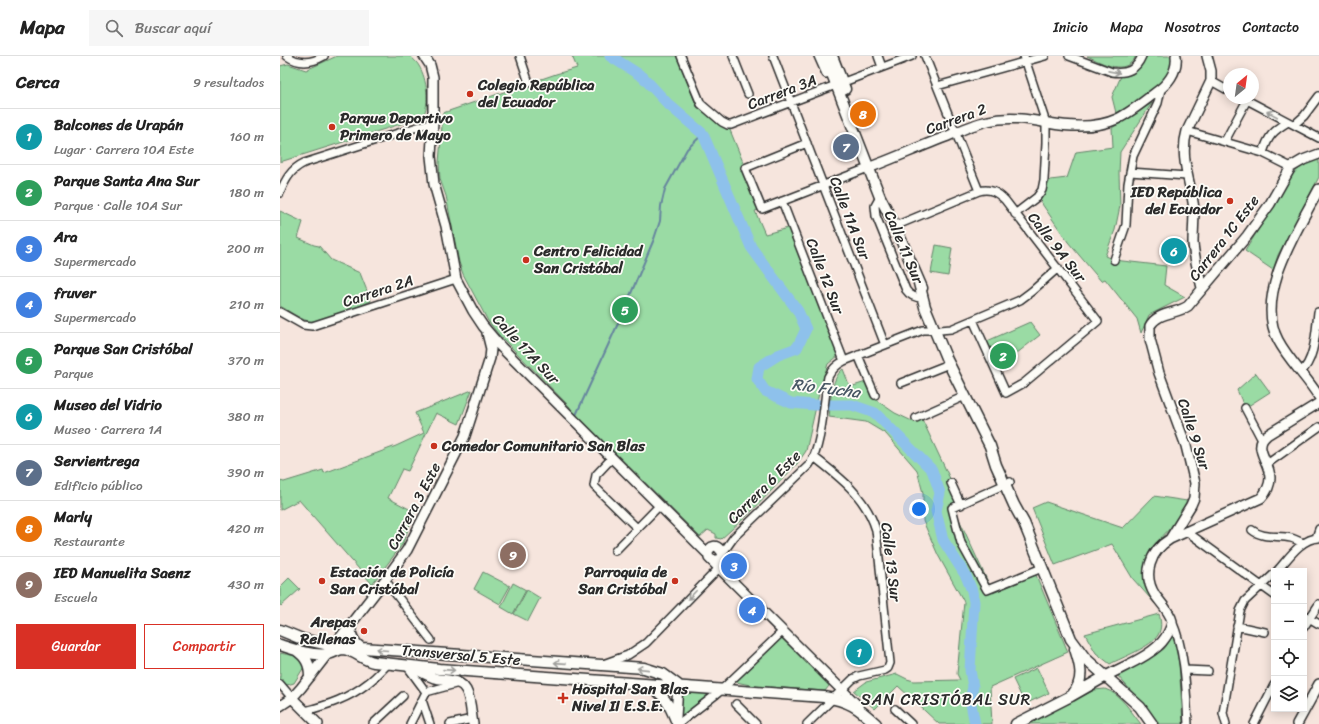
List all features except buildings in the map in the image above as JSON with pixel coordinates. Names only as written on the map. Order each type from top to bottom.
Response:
[{"type":"main road","points":[[825,56],[831,72],[839,84]]},
{"type":"main road","points":[[832,56],[839,84],[871,166],[880,197],[895,226],[930,305],[949,364],[1007,483],[1072,639],[1079,662],[1081,676],[1079,685],[1071,696]]},
{"type":"main road","points":[[871,166],[886,194],[895,226]]},
{"type":"main road","points":[[919,283],[923,298],[964,393]]},
{"type":"main road","points":[[351,625],[350,630],[352,638],[361,648]]},
{"type":"main road","name":"Transversal 5 Este","points":[[280,630],[302,639],[334,646],[651,669],[667,676],[678,685]]},
{"type":"main road","points":[[1072,639],[1085,658],[1140,707],[1152,724]]},
{"type":"main road","name":"Transversal 5 Este","points":[[280,645],[315,654],[328,654],[343,649],[367,660],[388,664],[834,698],[847,702],[861,710]]},
{"type":"main road","points":[[296,650],[306,659],[310,667],[310,676]]},
{"type":"main road","points":[[1016,724],[1106,676]]},
{"type":"main road","name":"Calle 17A Sur","points":[[861,710],[876,724]]},
{"type":"street","points":[[287,56],[301,62],[315,61],[324,56]]},
{"type":"street","name":"Calle 17A Sur","points":[[424,56],[430,65],[433,77],[431,156],[433,175],[446,226],[456,279],[486,330],[659,506],[696,542],[716,556],[728,576],[861,710]]},
{"type":"street","points":[[520,56],[529,82]]},
{"type":"street","name":"Carrera 3A","points":[[681,56],[700,104],[728,125],[791,103],[912,56]]},
{"type":"street","points":[[733,56],[748,94]]},
{"type":"street","name":"Calle 11A Sur","points":[[773,56],[885,345]]},
{"type":"street","points":[[818,56],[826,74],[831,72]]},
{"type":"street","points":[[878,56],[882,67]]},
{"type":"street","points":[[895,226],[979,191],[925,56]]},
{"type":"street","points":[[937,86],[1025,58],[1045,56]]},
{"type":"street","points":[[1069,56],[1112,72],[1126,72],[1133,69],[1142,56]]},
{"type":"street","name":"Carrera 2","points":[[807,143],[745,168],[762,209],[955,132],[996,119],[1024,118],[1046,123],[1080,126],[1109,122],[1122,116],[1168,82],[1176,65],[1176,56]]},
{"type":"street","points":[[1202,288],[1194,251],[1194,210],[1184,153],[1187,131],[1211,81],[1210,56]]},
{"type":"street","points":[[1016,214],[1037,197],[1042,190],[1044,180],[1046,123],[1025,58]]},
{"type":"street","points":[[1211,81],[1223,87]]},
{"type":"street","points":[[1114,260],[1126,225],[1132,156],[1158,103],[1160,89]]},
{"type":"street","points":[[1263,153],[1267,141],[1272,134],[1304,116],[1319,96]]},
{"type":"street","points":[[1225,141],[1243,104]]},
{"type":"street","points":[[1255,104],[1319,138]]},
{"type":"street","points":[[280,193],[288,176],[295,168],[304,163],[433,122]]},
{"type":"street","points":[[1187,131],[1263,153],[1291,167],[1303,160],[1319,154]]},
{"type":"street","name":"Carrera 1C Este","points":[[1149,334],[1150,326],[1153,321],[1161,316],[1185,308],[1239,247],[1257,223],[1291,167]]},
{"type":"street","points":[[1130,172],[1187,176]]},
{"type":"street","points":[[1319,189],[1283,261],[1272,299],[1271,316],[1275,332],[1282,346],[1319,397]]},
{"type":"street","name":"Calle 9A Sur","points":[[973,320],[1006,393],[1024,383],[1098,321],[1005,200],[994,191],[979,191]]},
{"type":"street","name":"Calle 11 Sur","points":[[880,197],[875,206],[876,216],[906,290],[917,298],[923,298]]},
{"type":"street","name":"Calle 12 Sur","points":[[782,201],[844,361]]},
{"type":"street","points":[[814,457],[818,444],[828,377],[838,364],[921,330],[951,329],[1020,300],[1058,268]]},
{"type":"street","name":"Carrera 2A","points":[[280,312],[308,326],[317,325],[456,279]]},
{"type":"street","points":[[1300,372],[1306,368],[1310,360],[1318,312]]},
{"type":"street","name":"Carrera 3 Este","points":[[280,706],[292,698],[328,654],[407,550],[462,445],[472,419],[490,358],[491,349],[486,330]]},
{"type":"street","name":"Calle 9 Sur","points":[[1149,334],[1159,373],[1188,452],[1195,483],[1192,505],[1170,539]]},
{"type":"street","points":[[490,358],[501,354],[511,357]]},
{"type":"street","points":[[858,355],[875,395]]},
{"type":"street","points":[[901,383],[949,364]]},
{"type":"street","points":[[916,418],[964,393]]},
{"type":"street","points":[[1188,724],[1185,670],[1177,636],[1172,621],[1154,594],[1149,581],[1149,569],[1153,556],[1160,546],[1170,539],[1221,515],[1258,500],[1266,493],[1271,475],[1260,450],[1262,440],[1267,435],[1319,403]]},
{"type":"street","points":[[1245,408],[1262,440]]},
{"type":"street","points":[[1267,464],[1319,426]]},
{"type":"street","name":"Carrera 6 Este","points":[[599,666],[628,655],[646,643],[716,556],[809,465],[814,457]]},
{"type":"street","name":"Calle 13 Sur","points":[[814,457],[834,472],[854,491],[865,505],[876,530],[890,663],[887,669],[853,679],[842,690]]},
{"type":"street","points":[[612,458],[596,475],[594,486],[637,528]]},
{"type":"street","points":[[951,483],[961,505]]},
{"type":"street","points":[[1007,483],[952,508],[961,543],[987,590],[1042,568]]},
{"type":"street","points":[[615,551],[659,506]]},
{"type":"street","points":[[1280,568],[1303,543],[1318,538],[1319,529]]},
{"type":"street","points":[[1252,530],[1266,536],[1292,538],[1303,543]]},
{"type":"street","points":[[1186,531],[1271,593]]},
{"type":"street","points":[[1226,724],[1223,713],[1240,611],[1243,605],[1271,577]]},
{"type":"street","points":[[385,580],[431,640]]},
{"type":"street","points":[[1307,616],[1319,604]]},
{"type":"street","points":[[1307,618],[1319,624]]},
{"type":"street","points":[[1106,676],[1155,649],[1161,644],[1168,633],[1172,621]]},
{"type":"street","points":[[1237,626],[1265,632]]},
{"type":"street","points":[[677,724],[699,709],[722,689],[783,631]]},
{"type":"street","points":[[305,711],[328,705],[348,696],[369,683],[388,664]]},
{"type":"street","points":[[409,666],[426,675],[459,683],[467,692],[473,722],[450,724]]},
{"type":"street","points":[[409,666],[426,692]]},
{"type":"street","points":[[1185,670],[1208,671]]},
{"type":"street","points":[[410,724],[426,692],[459,683]]},
{"type":"street","points":[[644,683],[665,698],[677,724]]},
{"type":"street","points":[[280,684],[318,724]]},
{"type":"street","points":[[1296,724],[1319,684]]},
{"type":"street","points":[[677,724],[676,710],[678,685]]},
{"type":"street","points":[[807,724],[842,690]]},
{"type":"street","points":[[1254,724],[1271,691]]},
{"type":"street","points":[[374,724],[403,696]]},
{"type":"street","points":[[422,700],[430,724]]},
{"type":"street","points":[[736,704],[756,724]]},
{"type":"street","points":[[895,709],[910,724]]},
{"type":"green space","points":[[337,56],[410,56],[422,71],[426,84],[427,98],[423,117],[280,162],[280,66],[288,64],[306,70]]},
{"type":"green space","points":[[572,56],[677,56],[697,107],[730,130],[762,209],[755,211],[765,234],[788,228],[838,356],[828,364],[820,389],[806,451],[797,464],[750,513],[721,539],[716,538],[716,534],[708,530],[700,537],[581,419],[578,420],[573,415],[570,407],[499,335],[488,321],[463,274],[459,262],[446,196],[440,179],[439,163],[443,113],[577,68]]},
{"type":"green space","points":[[1087,56],[1136,56],[1126,66],[1120,67],[1107,65]]},
{"type":"green space","points":[[1145,56],[1173,56],[1171,70],[1167,78],[1147,96],[1116,113],[1112,97],[1121,76],[1133,73],[1141,64]]},
{"type":"green space","points":[[1152,103],[1120,152],[1120,206],[1115,230],[1105,256],[1114,260],[1166,266],[1164,285],[1185,297],[1149,315],[1141,333],[1137,319],[1105,279],[1101,281],[1068,242],[1040,201],[1050,180],[1067,178],[1076,152],[1113,147],[1112,128]]},
{"type":"green space","points":[[1319,159],[1319,177],[1278,255],[1273,270],[1245,251],[1293,174],[1303,165]]},
{"type":"green space","points":[[280,211],[303,222],[298,238],[319,246],[331,260],[360,273],[371,301],[322,320],[314,321],[308,321],[301,318],[280,306]]},
{"type":"green space","points":[[936,245],[952,248],[948,276],[931,273]]},
{"type":"green space","points":[[1030,322],[1040,335],[998,368],[985,342]]},
{"type":"green space","points":[[843,369],[850,387],[866,382],[873,398],[895,413],[912,421],[921,417],[961,502],[953,506],[993,593],[1036,575],[1068,652],[990,687],[992,724],[939,724],[898,686],[875,709],[854,691],[866,682],[897,674],[914,681],[960,680],[957,674],[964,602],[938,555],[923,521],[923,493],[917,470],[886,434],[866,422],[829,417],[833,385],[839,373]]},
{"type":"green space","points":[[1256,373],[1270,392],[1245,408],[1237,390]]},
{"type":"green space","points":[[472,390],[459,424],[436,413],[408,471],[402,469],[388,498],[415,512],[402,545],[372,584],[299,500],[280,510],[280,481],[284,482],[323,470],[324,473],[396,446],[424,433],[415,413]]},
{"type":"green space","points":[[1154,496],[1187,501],[1177,521],[1156,543],[1150,552],[1146,564],[1148,589],[1159,608],[1133,579],[1112,544],[1055,565],[1032,508],[1046,502],[1123,528]]},
{"type":"green space","points":[[483,572],[510,586],[500,604],[474,589]]},
{"type":"green space","points":[[289,578],[300,589],[281,606],[280,587]]},
{"type":"green space","points":[[513,583],[526,590],[513,614],[501,607]]},
{"type":"green space","points":[[527,590],[540,598],[528,621],[514,614]]},
{"type":"green space","points":[[1159,614],[1161,627],[1158,635],[1143,648],[1110,664],[1096,653],[1085,634]]},
{"type":"green space","points":[[1173,636],[1179,663],[1183,724],[1157,724],[1152,714],[1116,674],[1164,649]]},
{"type":"green space","points":[[782,638],[829,686],[825,691],[755,686],[736,682]]},
{"type":"green space","points":[[280,653],[297,657],[304,667],[294,683],[287,685],[280,680]]},
{"type":"green space","points":[[1037,668],[1049,693],[1025,704],[1013,679]]},
{"type":"green space","points":[[1105,689],[1111,691],[1121,699],[1141,724],[1029,724],[1094,690]]},
{"type":"green space","points":[[681,690],[713,691],[678,719]]},
{"type":"waterway","name":"Río Fucha","points":[[610,56],[643,77],[668,104],[703,134],[751,247],[798,311],[806,329],[797,348],[778,355],[759,367],[757,379],[765,391],[791,403],[814,405],[852,405],[875,413],[932,470],[940,493],[936,511],[943,540],[966,576],[972,591],[974,602],[970,670],[973,687],[970,699],[975,724]]},
{"type":"waterway","points":[[576,415],[621,317],[654,239],[660,221],[661,206],[665,189],[687,149],[703,134]]},
{"type":"place","name":"Colegio República del Ecuador","points":[[470,94]]},
{"type":"place","name":"Marly","points":[[863,114]]},
{"type":"place","name":"Parque Deportivo Primero de Mayo","points":[[332,127]]},
{"type":"place","name":"Servientrega","points":[[846,147]]},
{"type":"place","name":"IED República del Ecuador","points":[[1230,201]]},
{"type":"place","name":"Museo del Vidrio","points":[[1174,251]]},
{"type":"place","name":"Centro Felicidad San Cristóbal","points":[[526,260]]},
{"type":"place","name":"Parque San Cristóbal","points":[[625,310]]},
{"type":"place","name":"Parque Santa Ana Sur","points":[[1003,356]]},
{"type":"place","name":"Comedor Comunitario San Blas","points":[[434,446]]},
{"type":"place","name":"IED Manuelita Saenz","points":[[513,555]]},
{"type":"place","name":"Ara","points":[[734,566]]},
{"type":"place","name":"Estación de Policía San Cristóbal","points":[[322,581]]},
{"type":"place","name":"Parroquia de San Cristóbal","points":[[675,581]]},
{"type":"place","name":"fruver","points":[[752,610]]},
{"type":"place","name":"Arepas Rellenas","points":[[364,631]]},
{"type":"place","name":"Balcones de Urapán","points":[[859,652]]},
{"type":"place","name":"Hospital San Blas Nivel II E.S.E.","points":[[563,698]]},
{"type":"district","name":"SAN CRISTÓBAL SUR","points":[[946,699]]}]
